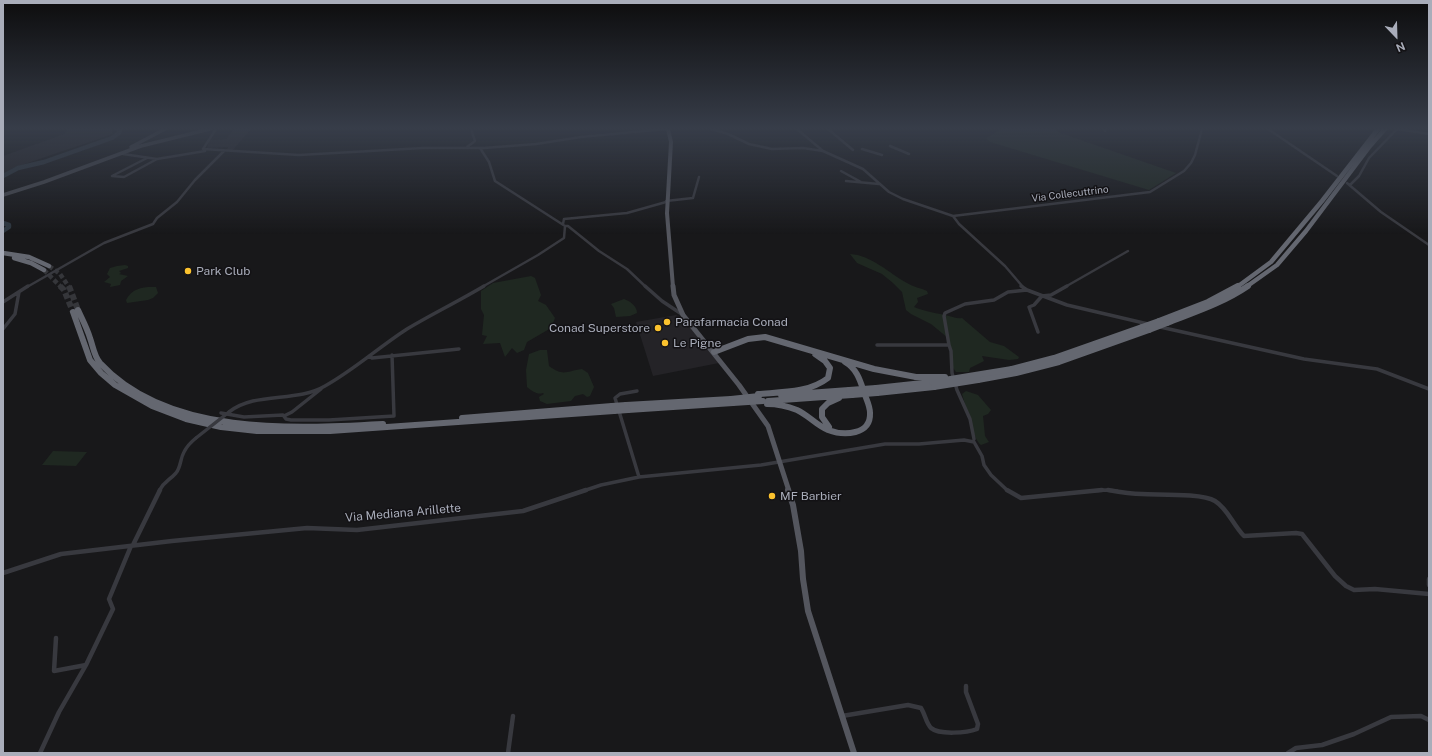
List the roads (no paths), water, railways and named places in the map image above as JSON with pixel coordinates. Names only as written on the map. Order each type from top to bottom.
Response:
[{"type":"highway","points":[[714,352],[754,338],[765,337],[874,369],[916,377],[936,378],[971,374],[977,378],[1079,353],[1208,302],[1244,282],[1270,262],[1322,201],[1349,164]]},
{"type":"highway","points":[[75,311],[84,339],[86,354],[94,366],[113,385],[165,412],[202,423],[230,428],[291,432],[364,429],[933,385],[1016,373],[1149,330],[1213,305],[1236,294],[1277,265],[1306,231],[1356,164]]},
{"type":"highway","points":[[3,253],[28,256],[50,266]]},
{"type":"highway","points":[[3,257],[24,260],[44,270]]},
{"type":"highway","points":[[743,400],[750,404],[762,399],[814,387],[824,383],[830,376],[830,368],[824,360],[812,353],[785,342]]},
{"type":"highway","points":[[762,399],[799,411],[831,430],[844,434],[851,434],[862,430],[868,422],[870,411],[858,375],[849,364],[821,353]]},
{"type":"highway","points":[[831,430],[821,419],[821,410],[823,406],[831,400],[851,392]]},
{"type":"main road","points":[[3,196],[89,164]]},
{"type":"main road","points":[[669,164],[666,201],[674,295],[683,315],[714,352],[768,426],[793,505],[798,530],[808,611],[854,753]]},
{"type":"street","points":[[135,164],[112,176],[124,177],[147,164]]},
{"type":"street","points":[[3,302],[104,243],[153,224],[157,218],[177,202],[195,180],[211,164]]},
{"type":"street","points":[[490,164],[495,181],[564,225],[568,226],[599,251],[626,269],[658,299],[674,311],[683,315]]},
{"type":"street","points":[[853,164],[863,169],[889,192],[903,199],[953,216],[1005,266],[1020,285],[1027,290],[1042,296],[1080,309],[1304,360],[1377,368],[1429,389]]},
{"type":"street","name":"Via Collecuttrino","points":[[953,216],[1150,192],[1184,171],[1190,164]]},
{"type":"street","points":[[1320,164],[1337,176]]},
{"type":"street","points":[[1366,164],[1356,182],[1348,184],[1380,212],[1429,245]]},
{"type":"street","points":[[841,171],[862,182],[871,185],[879,184]]},
{"type":"street","points":[[220,413],[232,416],[261,418],[284,416],[292,412],[324,387],[414,326],[459,302],[513,268],[557,244],[564,238],[564,219],[627,213],[666,201],[694,197],[699,177]]},
{"type":"street","points":[[846,181],[862,182]]},
{"type":"street","points":[[1038,332],[1028,309],[1029,307],[1034,306],[1042,296],[1051,295],[1128,251]]},
{"type":"street","points":[[974,439],[970,419],[955,384],[952,373],[951,351],[948,345],[944,316],[946,313],[965,304],[994,300],[1008,292],[1027,290]]},
{"type":"street","points":[[3,329],[15,314],[18,292]]},
{"type":"street","points":[[877,345],[948,345]]},
{"type":"street","points":[[369,356],[372,358],[460,349]]},
{"type":"street","points":[[284,416],[286,419],[291,420],[329,420],[394,416],[392,355]]},
{"type":"street","points":[[40,753],[59,712],[86,665],[113,609],[109,599],[132,546],[164,482],[175,474],[179,468],[183,453],[196,438],[234,408],[249,402],[307,394],[324,387]]},
{"type":"street","points":[[637,391],[620,394],[615,398],[640,478]]},
{"type":"street","name":"Via Mediana Arillette","points":[[3,573],[61,554],[307,528],[357,530],[523,511],[543,506],[601,485],[640,478],[779,461],[885,444],[919,444],[964,440],[974,442],[982,456],[984,465],[999,484],[1006,490],[1021,498],[1105,490],[1141,494],[1170,494],[1211,499],[1224,508],[1236,528],[1244,536],[1296,533],[1302,534],[1335,576],[1346,586],[1354,590],[1375,589],[1429,594]]},
{"type":"street","points":[[1429,580],[1429,585]]},
{"type":"street","points":[[56,638],[54,671],[86,665]]},
{"type":"street","points":[[842,716],[908,705],[921,708],[928,724],[936,731],[966,733],[977,728],[978,724],[966,692],[966,686]]},
{"type":"street","points":[[508,753],[513,716]]},
{"type":"street","points":[[1288,753],[1295,748],[1313,746],[1334,741],[1354,734],[1391,717],[1421,716],[1429,720]]},
{"type":"waterway","points":[[3,176],[18,168],[34,164]]},
{"type":"waterway","points":[[3,223],[9,225],[9,227],[3,231]]},
{"type":"tunnel","points":[[49,266],[60,274],[69,287]]},
{"type":"tunnel","points":[[44,270],[64,290],[73,312]]},
{"type":"tunnel","points":[[69,286],[78,310]]},
{"type":"place","name":"Park Club","points":[[188,271]]},
{"type":"place","name":"Parafarmacia Conad","points":[[667,322]]},
{"type":"place","name":"Conad Superstore","points":[[658,328]]},
{"type":"place","name":"Le Pigne","points":[[665,343]]},
{"type":"place","name":"MF Barbier","points":[[772,496]]}]
